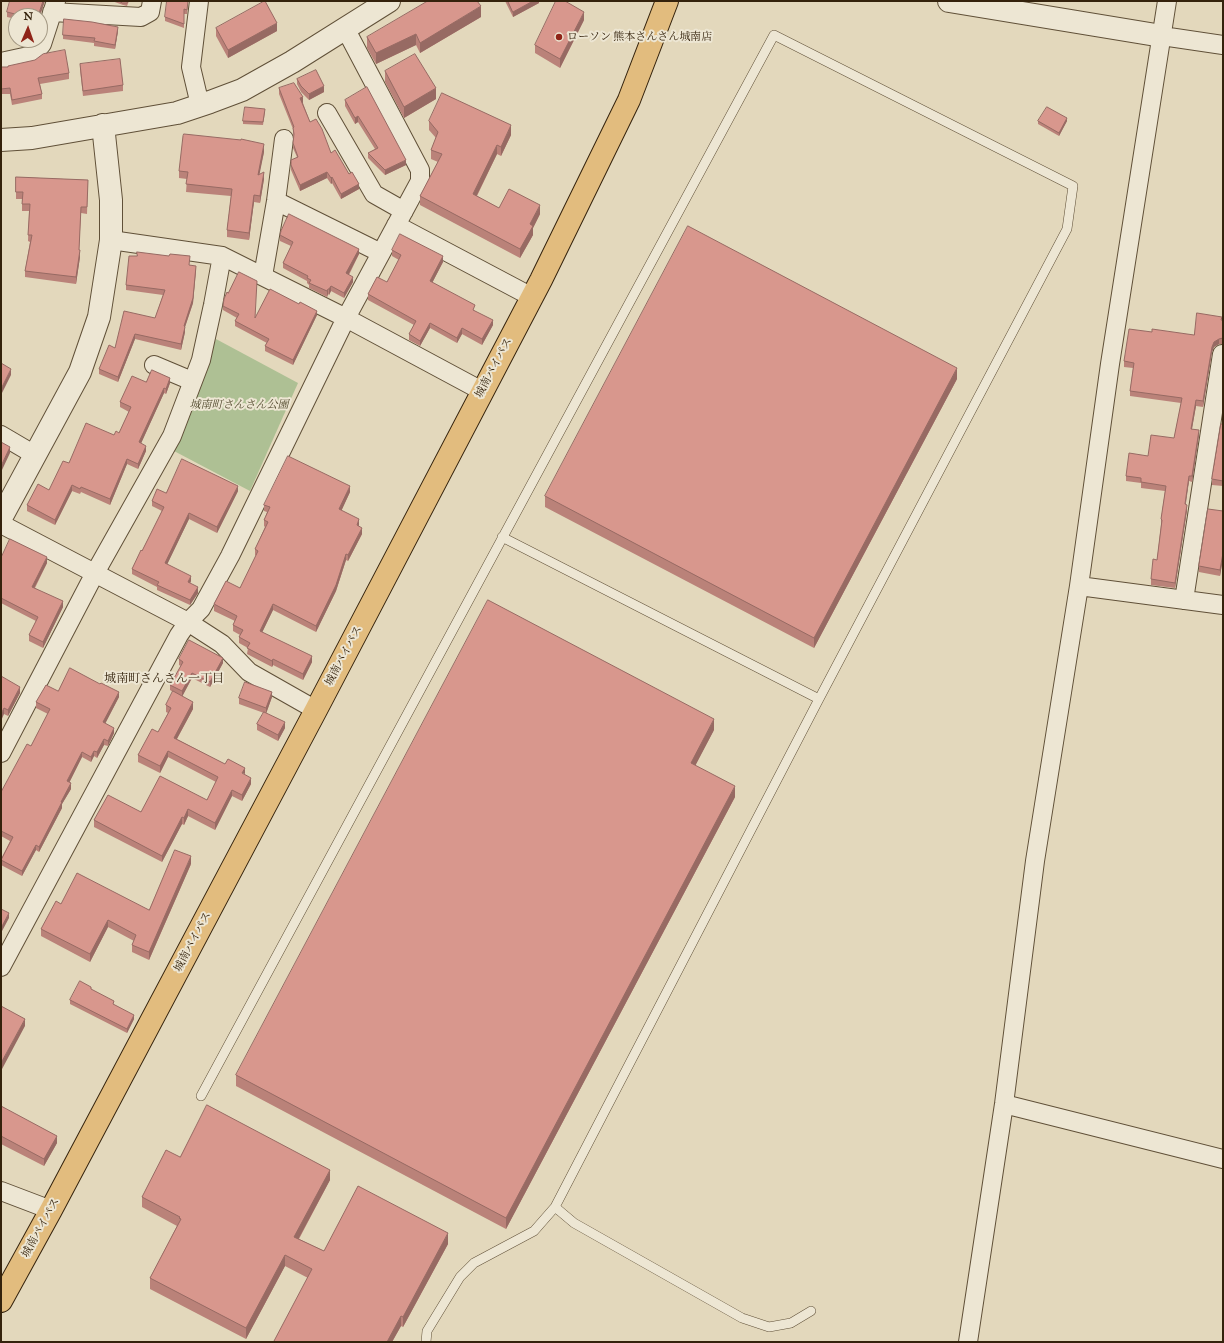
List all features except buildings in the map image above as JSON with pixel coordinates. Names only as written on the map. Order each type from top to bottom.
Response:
[{"type":"highway","name":"城南バイパス","points":[[1,1301],[51,1210],[316,710],[532,296],[629,100],[657,31],[667,1]]},
{"type":"street","points":[[1,62],[33,55],[42,44],[54,6],[141,17],[150,12],[152,1]]},
{"type":"street","points":[[199,1],[190,67],[200,105]]},
{"type":"street","points":[[1,140],[32,138],[176,113],[242,90],[292,62],[389,1]]},
{"type":"street","points":[[949,1],[1223,46]]},
{"type":"street","points":[[968,1342],[1004,1104],[1035,861],[1079,586],[1110,364],[1167,1]]},
{"type":"street","points":[[1,967],[179,635],[188,622],[201,609],[230,556],[346,318],[420,181],[420,170],[345,28]]},
{"type":"street","points":[[327,113],[374,194],[400,218],[532,296]]},
{"type":"street","points":[[1,518],[80,372],[100,317],[111,240],[111,200],[103,125]]},
{"type":"street","points":[[263,276],[276,201],[284,139]]},
{"type":"street","points":[[276,201],[381,253]]},
{"type":"street","points":[[111,240],[222,256],[346,318],[482,391]]},
{"type":"street","points":[[1,753],[95,573],[172,436],[200,360],[212,313],[222,256]]},
{"type":"street","points":[[1184,600],[1222,354]]},
{"type":"street","points":[[154,365],[192,381]]},
{"type":"street","points":[[1,435],[35,455]]},
{"type":"street","points":[[1,524],[188,622],[222,644],[249,672],[316,710]]},
{"type":"street","points":[[1079,586],[1223,605]]},
{"type":"street","points":[[1004,1104],[1223,1159]]},
{"type":"street","points":[[1,1191],[51,1210]]},
{"type":"lane","points":[[201,1096],[774,35],[1073,186],[1067,229],[819,699],[555,1207],[534,1231],[474,1263],[460,1277],[427,1331],[426,1342]]},
{"type":"lane","points":[[502,537],[819,699]]},
{"type":"lane","points":[[555,1207],[574,1223],[742,1318],[769,1327],[791,1323],[811,1311]]},
{"type":"green space","name":"城南町さんさん公園","points":[[216,339],[298,383],[250,491],[174,451]]},
{"type":"place","name":"ローソン 熊本さんさん城南店","points":[[559,37]]},
{"type":"district","name":"城南町さんさん一丁目","points":[[164,679]]}]
